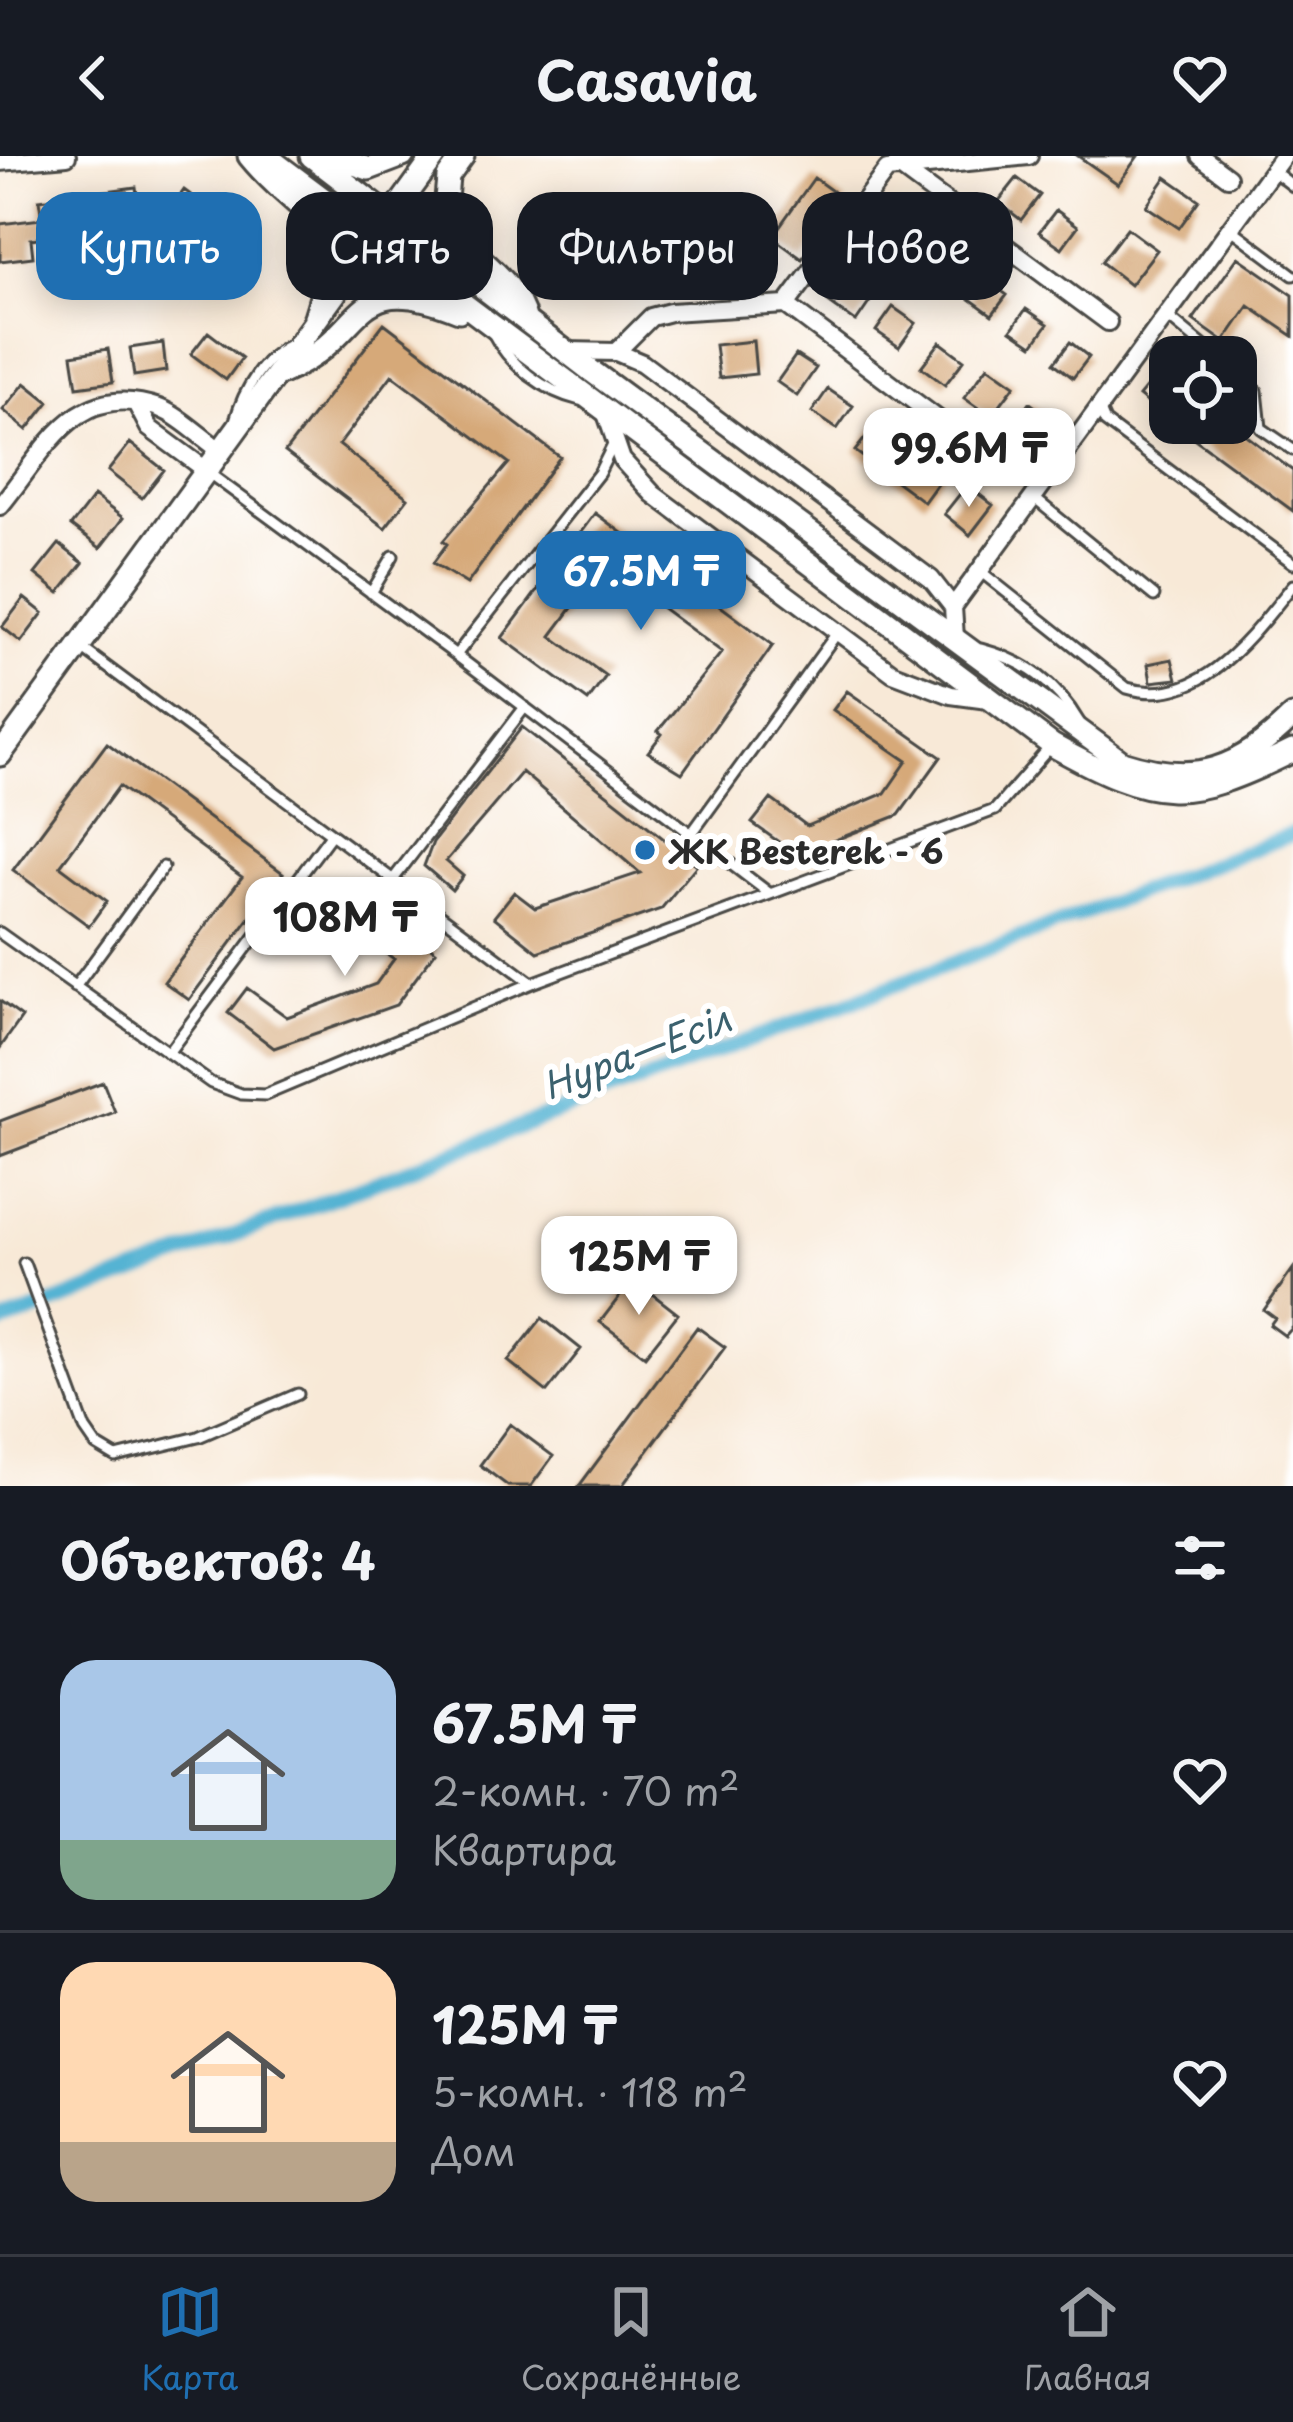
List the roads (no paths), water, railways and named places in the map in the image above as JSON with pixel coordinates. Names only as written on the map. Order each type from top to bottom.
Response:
[{"type":"street","points":[[0,162],[67,156]]},
{"type":"street","points":[[249,156],[323,230],[328,268],[308,337]]},
{"type":"street","points":[[266,156],[314,192]]},
{"type":"street","points":[[311,156],[357,192]]},
{"type":"street","points":[[331,156],[369,169],[403,156]]},
{"type":"street","points":[[412,192],[435,156]]},
{"type":"street","points":[[420,192],[453,156]]},
{"type":"street","points":[[463,156],[448,177],[444,221],[461,244],[510,284],[526,322]]},
{"type":"street","points":[[786,304],[887,170],[898,162],[1029,156]]},
{"type":"street","points":[[1200,156],[1228,177]]},
{"type":"street","points":[[898,162],[1108,322]]},
{"type":"street","points":[[953,607],[1278,163]]},
{"type":"street","points":[[282,374],[310,362],[374,300],[388,294],[420,297],[488,322]]},
{"type":"street","points":[[493,297],[960,641],[1090,743],[1157,773],[1220,776],[1293,716]]},
{"type":"street","points":[[0,755],[335,300]]},
{"type":"street","points":[[458,300],[988,700],[1110,778],[1174,792],[1293,751]]},
{"type":"street","points":[[616,352],[651,317],[786,304],[998,465]]},
{"type":"street","points":[[567,352],[616,352],[669,380],[931,579],[953,607],[960,641]]},
{"type":"street","points":[[0,506],[76,413],[104,399],[160,408],[225,445]]},
{"type":"street","points":[[137,405],[149,428],[206,470]]},
{"type":"street","points":[[601,407],[622,460],[653,494],[893,674],[951,695],[988,700]]},
{"type":"street","points":[[601,407],[647,429],[750,504],[768,501]]},
{"type":"street","points":[[799,554],[811,548],[916,626],[960,641]]},
{"type":"street","points":[[0,729],[19,708],[43,696]]},
{"type":"lane","points":[[1278,163],[1293,186]]},
{"type":"lane","points":[[1230,228],[1293,274]]},
{"type":"lane","points":[[1167,316],[1191,336]]},
{"type":"lane","points":[[225,445],[242,395],[280,348],[308,337]]},
{"type":"lane","points":[[1257,392],[1261,428],[1293,450]]},
{"type":"lane","points":[[1099,408],[1105,422],[1293,563]]},
{"type":"lane","points":[[456,655],[598,472],[615,441]]},
{"type":"lane","points":[[206,470],[770,892]]},
{"type":"lane","points":[[1034,498],[1154,596]]},
{"type":"lane","points":[[371,592],[393,556]]},
{"type":"lane","points":[[980,572],[1127,688],[1140,692],[1156,692],[1228,664],[1293,586]]},
{"type":"lane","points":[[692,832],[838,631]]},
{"type":"lane","points":[[80,646],[532,983]]},
{"type":"lane","points":[[392,881],[526,707]]},
{"type":"lane","points":[[0,933],[211,1083],[242,1094],[265,1095],[532,983],[995,810],[1052,745]]},
{"type":"lane","points":[[168,1053],[330,836]]},
{"type":"lane","points":[[75,986],[163,867]]},
{"type":"lane","points":[[24,1263],[85,1429],[96,1445],[116,1457],[198,1437],[298,1394]]},
{"type":"waterway","name":"Нура—Есіл","points":[[0,1324],[1293,834]]},
{"type":"place","name":"ЖК Besterek - 6","points":[[645,850]]}]
